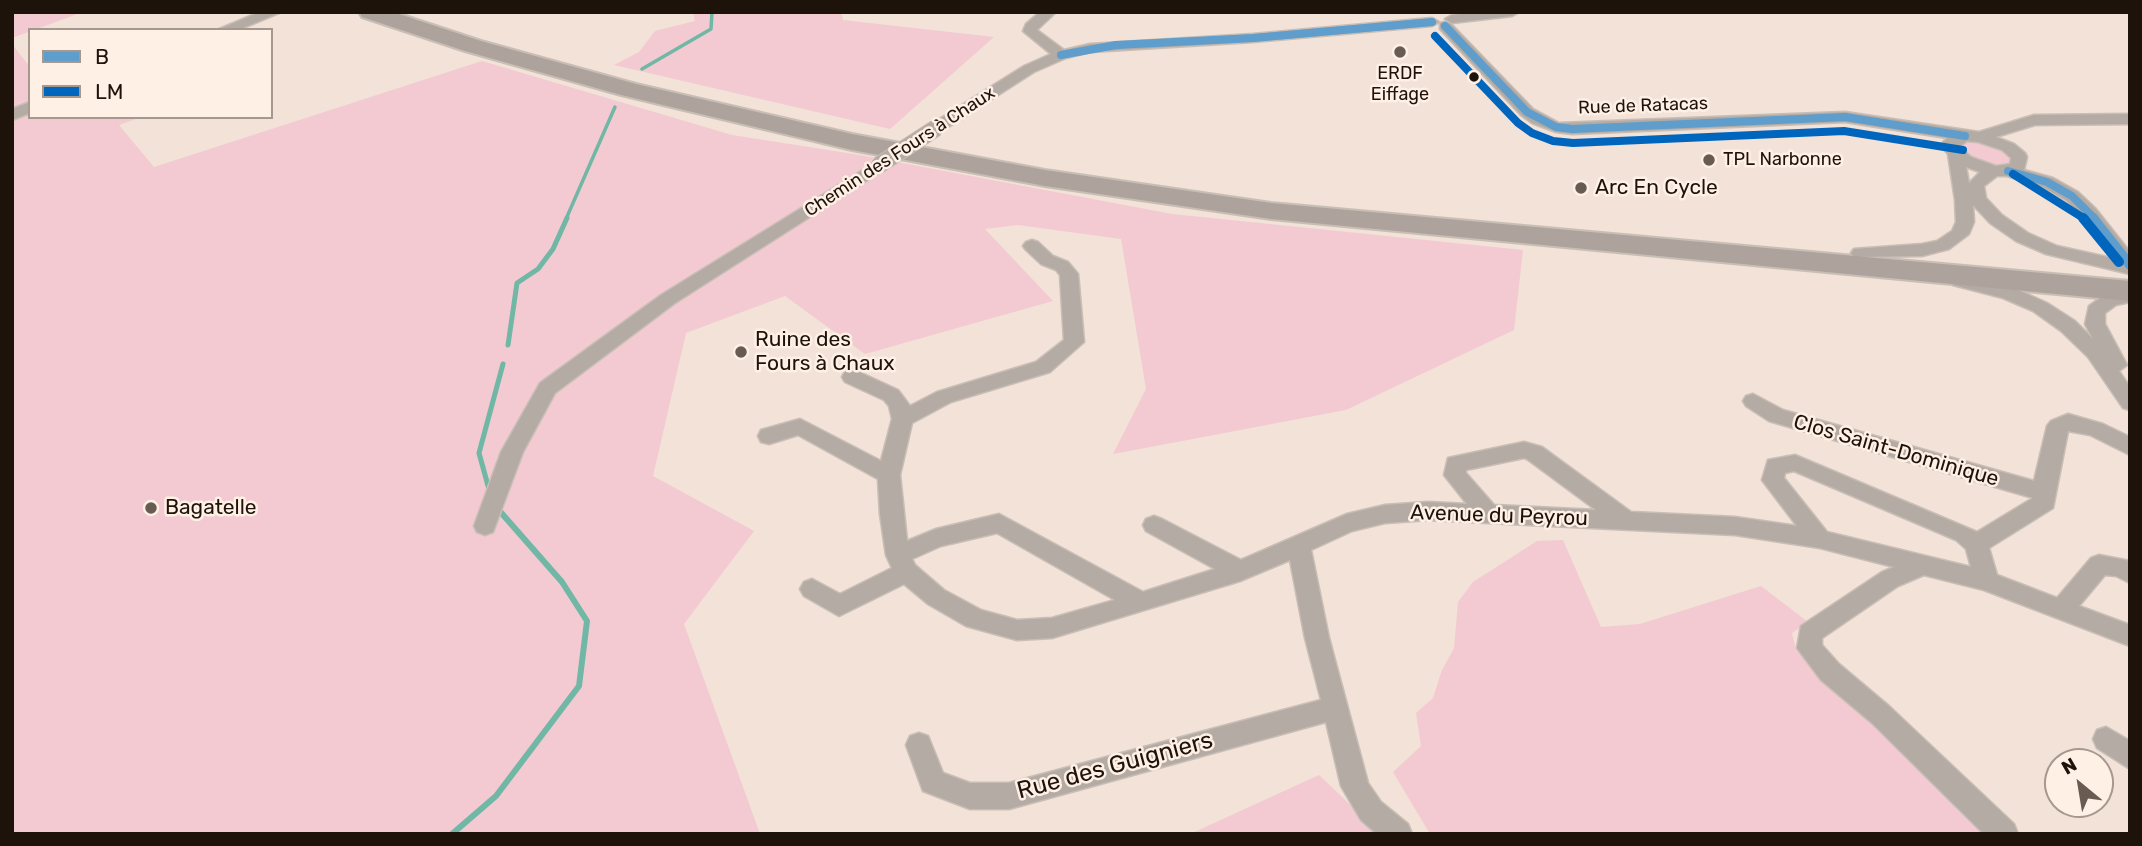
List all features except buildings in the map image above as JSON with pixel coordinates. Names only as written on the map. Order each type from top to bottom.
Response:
[{"type":"main road","points":[[370,12],[472,46],[630,90],[852,142],[1045,178],[1271,211],[2130,293]]},
{"type":"main road","points":[[397,12],[558,62],[714,102],[1017,161],[1214,190],[1352,207],[1860,253],[2128,263]]},
{"type":"street","points":[[230,28],[274,12]]},
{"type":"street","points":[[1049,12],[1031,27],[1030,31],[1061,55]]},
{"type":"street","name":"Chemin des Fours à Chaux","points":[[485,526],[512,452],[547,388],[683,289],[1029,69],[1061,55],[1116,45],[1252,38],[1512,12]]},
{"type":"street","name":"Rue de Ratacas","points":[[1441,19],[1527,112],[1556,127],[1572,129],[1825,117],[1972,136],[2034,120],[2130,119]]},
{"type":"street","points":[[12,115],[28,108]]},
{"type":"street","name":"Rue de Ratacas","points":[[1882,123],[1920,133],[1975,166],[2008,168],[2047,182],[2072,196],[2089,212],[2128,263]]},
{"type":"street","points":[[2017,125],[2008,137],[2008,168],[1980,179],[1976,186],[1977,199],[1996,219],[2022,237],[2052,250],[2128,263]]},
{"type":"street","points":[[1860,253],[1922,250],[1943,245],[1960,234],[1965,222],[1964,200],[1951,142],[1972,136],[2008,147]]},
{"type":"street","points":[[902,419],[944,397],[1042,367],[1074,342],[1069,274],[1062,266],[1047,260],[1032,246]]},
{"type":"street","points":[[1903,270],[2010,293],[2040,307],[2068,326],[2095,352],[2130,402]]},
{"type":"street","points":[[2130,293],[2110,300],[2096,310],[2095,324],[2130,384]]},
{"type":"street","points":[[852,377],[891,395],[898,403],[902,419],[889,475],[891,514],[902,564]]},
{"type":"street","name":"Clos Saint-Dominique","points":[[1753,401],[1776,416],[2043,492]]},
{"type":"street","points":[[1976,544],[2045,502],[2043,492],[2058,426],[2068,422],[2096,429],[2130,447]]},
{"type":"street","points":[[769,436],[800,427],[889,475]]},
{"type":"street","points":[[1490,516],[1455,475],[1456,464],[1524,450],[1534,453],[1627,521]]},
{"type":"street","points":[[1820,539],[1773,480],[1776,466],[1795,463],[1964,534],[1976,544],[1987,581]]},
{"type":"street","name":"Avenue du Peyrou","points":[[902,564],[936,597],[975,619],[1017,629],[1052,628],[1142,603],[1240,571],[1299,547],[1347,523],[1385,514],[1428,511],[1735,526],[1820,539],[1987,581],[2130,636]]},
{"type":"street","points":[[812,589],[839,607],[936,538],[999,523],[1142,603]]},
{"type":"street","points":[[1154,525],[1240,571]]},
{"type":"street","points":[[1299,547],[1317,638],[1355,786],[1371,811],[1398,834]]},
{"type":"street","points":[[1923,565],[1890,579],[1810,633],[1809,648],[1830,671],[1881,715],[2004,834]]},
{"type":"street","points":[[2062,609],[2099,565],[2120,567],[2130,573]]},
{"type":"street","name":"Rue des Guigniers","points":[[919,745],[933,782],[970,796],[1009,796],[1336,708]]},
{"type":"street","points":[[2106,739],[2130,757]]},
{"type":"shaded area","points":[[12,12],[83,12],[39,28],[28,28],[28,32],[12,38]]},
{"type":"shaded area","points":[[693,12],[841,12],[843,20],[994,37],[890,129],[614,65],[639,52],[655,31],[695,21]]},
{"type":"shaded area","points":[[12,44],[28,64],[28,119],[136,119],[119,125],[154,167],[482,61],[732,135],[860,155],[1172,214],[1523,250],[1514,330],[1346,410],[1113,454],[1146,389],[1121,239],[1018,225],[985,229],[1053,301],[865,354],[785,296],[686,333],[653,476],[754,531],[684,624],[760,834],[12,834]]},
{"type":"shaded area","points":[[1970,140],[1981,141],[2007,152],[2012,159],[2010,164],[1992,166],[1977,163],[1959,149],[1959,145]]},
{"type":"shaded area","points":[[1563,540],[1601,627],[1640,624],[1761,586],[1808,622],[1792,633],[1796,650],[1985,834],[1430,834],[1393,772],[1421,746],[1416,713],[1433,698],[1442,670],[1454,648],[1458,602],[1473,582],[1537,541]]},
{"type":"shaded area","points":[[1319,775],[1381,834],[1190,834]]},
{"type":"waterway","points":[[642,69],[711,29],[712,12]]},
{"type":"waterway","points":[[566,219],[615,107]]},
{"type":"waterway","points":[[508,345],[517,283],[538,269],[553,249],[567,218]]},
{"type":"waterway","points":[[490,493],[479,453],[503,364]]},
{"type":"waterway","points":[[452,834],[496,796],[579,686],[587,621],[562,582],[497,508]]},
{"type":"transit line","name":"B","points":[[1061,55],[1116,45],[1253,38],[1432,22]]},
{"type":"transit line","name":"B","points":[[1445,26],[1527,112],[1556,127],[1572,129],[1845,117],[1965,136]]},
{"type":"transit line","name":"LM","points":[[1435,36],[1518,123],[1532,133],[1553,141],[1573,143],[1844,131],[1963,150]]},
{"type":"transit line","name":"B","points":[[2008,171],[2047,182],[2072,196],[2089,212],[2130,265]]},
{"type":"transit line","name":"LM","points":[[2013,174],[2086,220],[2119,262]]},
{"type":"place","name":"ERDF Eiffage","points":[[1400,52]]},
{"type":"place","name":"TPL Narbonne","points":[[1709,160]]},
{"type":"place","name":"Arc En Cycle","points":[[1581,188]]},
{"type":"place","name":"Ruine des Fours à Chaux","points":[[741,352]]},
{"type":"place","name":"Bagatelle","points":[[151,508]]}]
